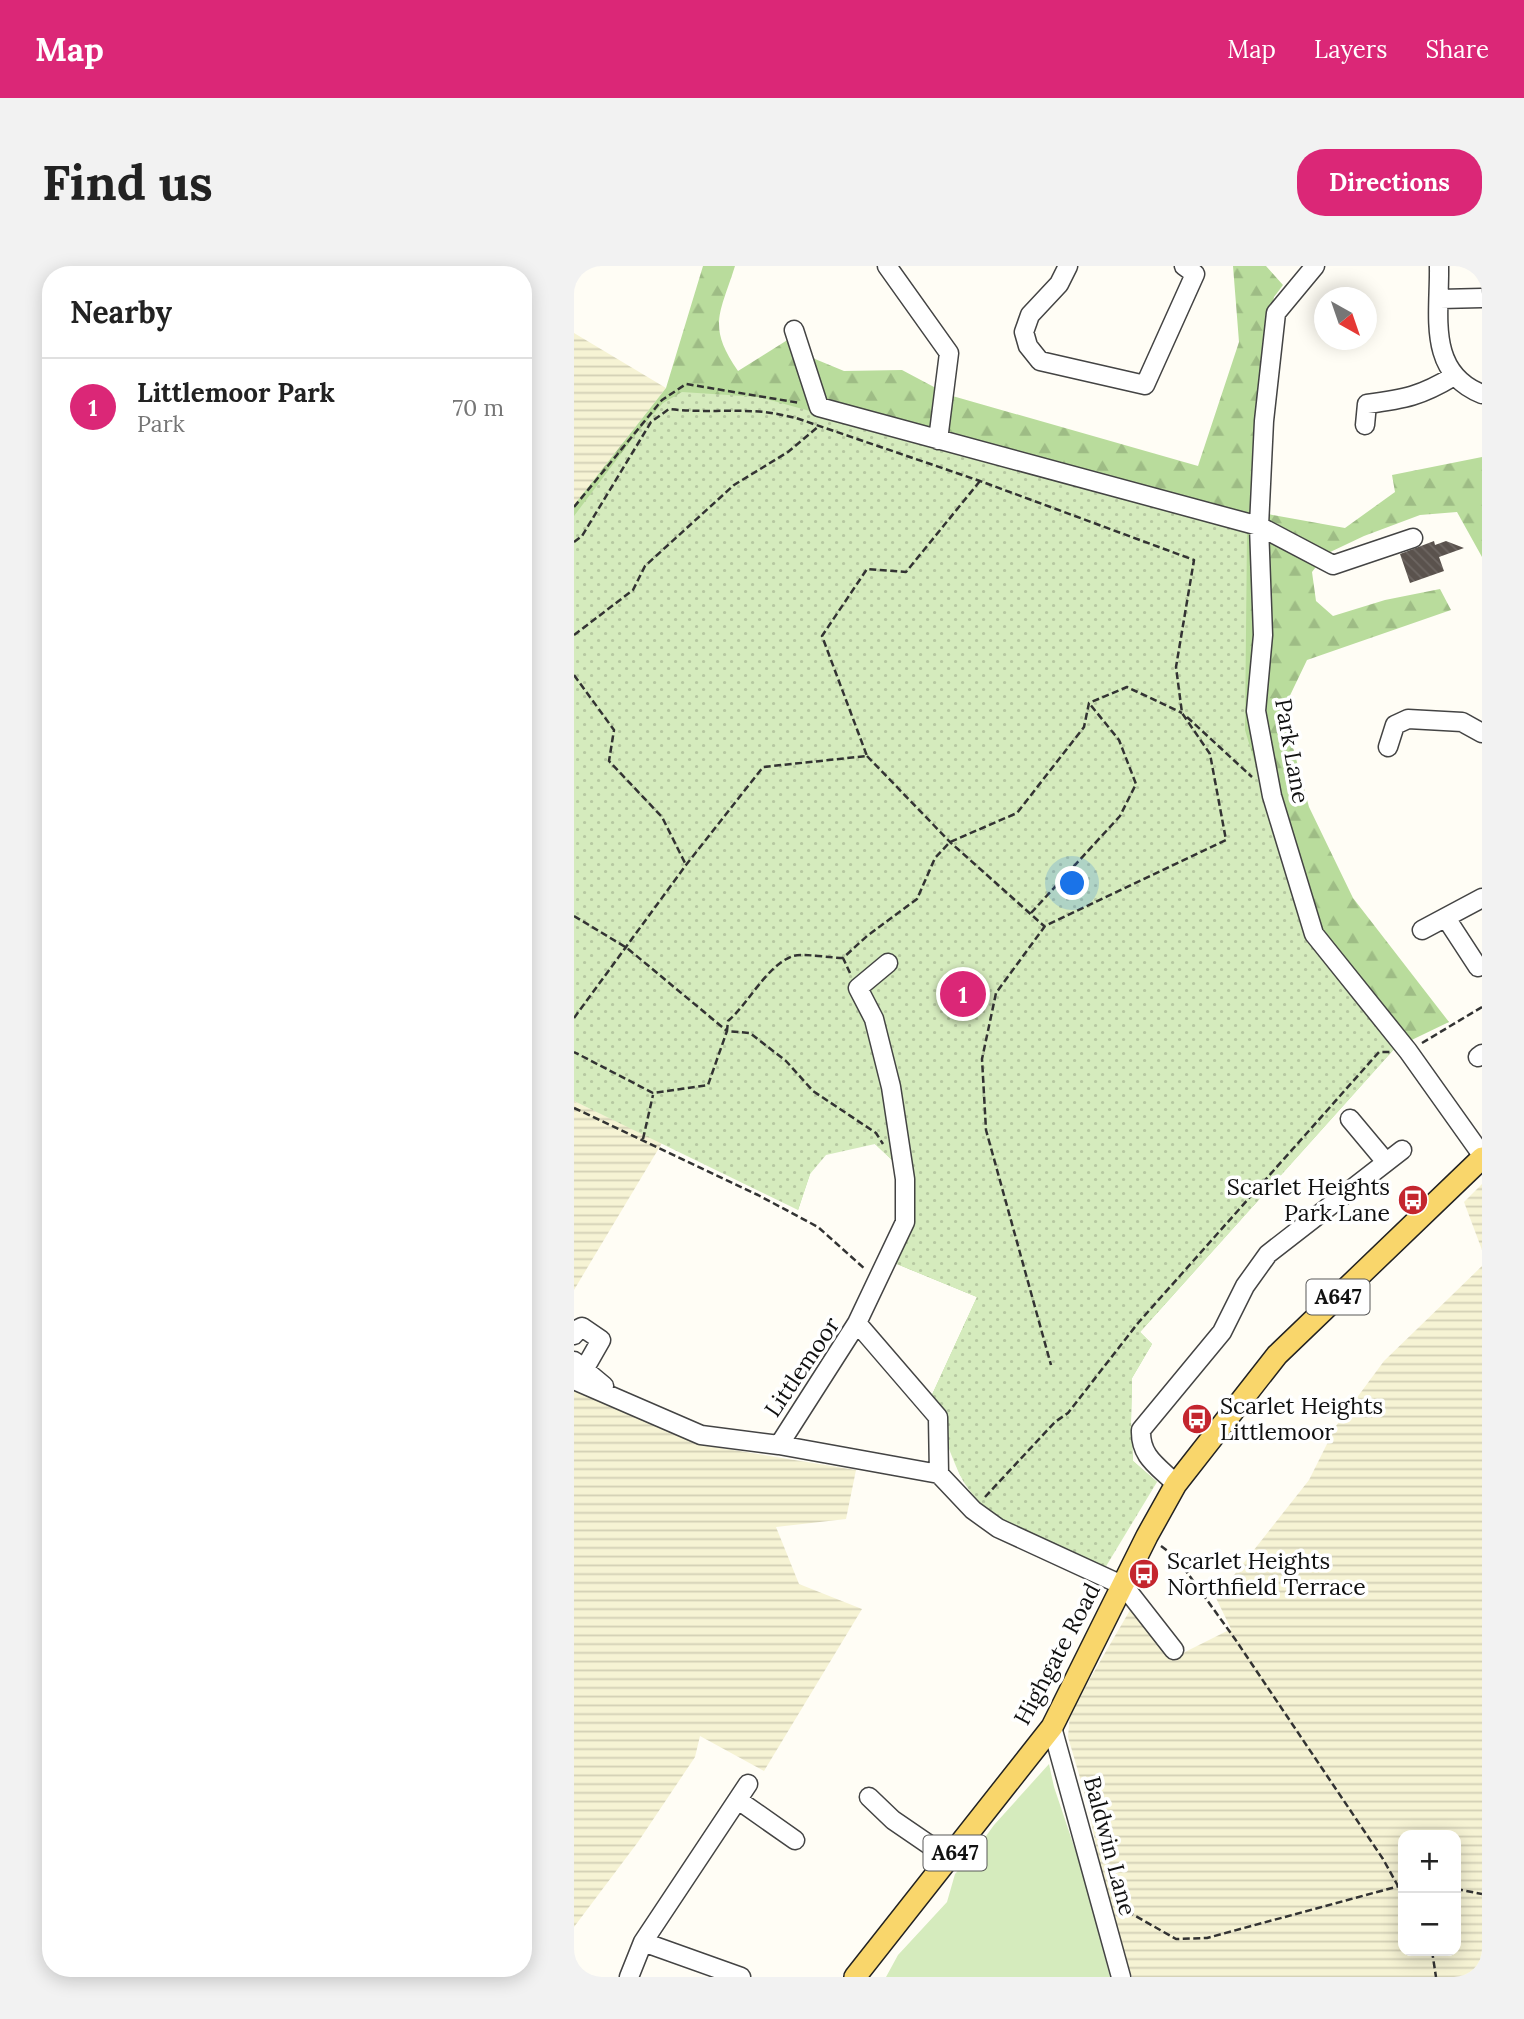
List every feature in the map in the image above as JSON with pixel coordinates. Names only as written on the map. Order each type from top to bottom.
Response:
[{"type":"main road","name":"A647","points":[[1124,1586],[1147,1536],[1176,1484],[1277,1355],[1482,1156]]},
{"type":"main road","name":"Highgate Road","points":[[855,1977],[1052,1727],[1124,1586]]},
{"type":"street","points":[[887,266],[948,353],[938,440]]},
{"type":"street","points":[[1068,266],[1059,284],[1030,315],[1024,332],[1028,346],[1041,361],[1145,385],[1193,269]]},
{"type":"street","name":"Park Lane","points":[[1315,266],[1276,313],[1264,421],[1259,526],[1263,635],[1256,710],[1272,796],[1314,934],[1408,1051],[1482,1156]]},
{"type":"street","points":[[1439,266],[1439,345],[1454,376],[1482,394]]},
{"type":"street","points":[[1440,299],[1482,298]]},
{"type":"street","points":[[794,330],[819,407],[1259,526],[1333,565],[1413,537]]},
{"type":"street","points":[[1365,425],[1367,404],[1408,399],[1427,392],[1454,376]]},
{"type":"street","points":[[1388,747],[1395,725],[1408,719],[1462,722],[1482,733]]},
{"type":"street","points":[[1422,930],[1482,898]]},
{"type":"street","points":[[1446,918],[1478,967]]},
{"type":"street","points":[[857,1324],[905,1222],[905,1179],[891,1087],[874,1020],[858,988],[888,963]]},
{"type":"street","points":[[1350,1119],[1386,1163]]},
{"type":"street","points":[[1176,1484],[1147,1456],[1140,1445],[1141,1430],[1222,1332],[1245,1286],[1268,1254],[1402,1150]]},
{"type":"street","name":"Littlemoor","points":[[578,1370],[636,1406],[701,1435],[779,1445],[939,1474],[938,1417],[857,1324],[779,1445]]},
{"type":"street","points":[[574,1335],[582,1327],[601,1340],[578,1370]]},
{"type":"street","points":[[939,1474],[973,1510],[998,1528],[1124,1586],[1174,1650]]},
{"type":"street","name":"Baldwin Lane","points":[[1052,1727],[1121,1977]]},
{"type":"street","points":[[629,1977],[643,1942],[748,1784]]},
{"type":"street","points":[[869,1797],[893,1820],[950,1859]]},
{"type":"street","points":[[737,1800],[795,1840]]},
{"type":"street","points":[[643,1942],[741,1977]]},
{"type":"path","points":[[574,507],[662,400],[686,384],[819,407],[819,426]]},
{"type":"path","points":[[574,542],[582,536],[651,422],[669,409],[699,413],[766,412],[796,418],[981,481],[1195,560],[1176,667],[1182,713],[1210,754],[1226,840],[1045,926],[996,993],[982,1059],[986,1130],[1051,1365]]},
{"type":"path","points":[[574,635],[633,590],[645,566],[734,485],[788,452],[819,426]]},
{"type":"path","points":[[981,481],[906,572],[867,569],[822,636],[867,756],[950,842],[1045,926]]},
{"type":"path","points":[[574,675],[614,730],[609,761],[662,817],[686,865]]},
{"type":"path","points":[[1089,703],[1127,687],[1182,713],[1272,796]]},
{"type":"path","points":[[574,1052],[653,1093],[708,1084],[728,1021],[770,972],[794,956],[842,958],[917,899],[935,858],[950,842],[1017,813],[1084,727],[1089,703]]},
{"type":"path","points":[[1031,913],[1120,816],[1136,784],[1119,740],[1089,703]]},
{"type":"path","points":[[574,1018],[686,865],[763,767],[867,756]]},
{"type":"path","points":[[574,916],[627,948],[727,1031],[750,1033],[786,1061],[813,1091],[876,1133],[883,1144]]},
{"type":"path","points":[[842,958],[858,988]]},
{"type":"path","points":[[973,1510],[1055,1422],[1068,1413],[1138,1323],[1379,1052],[1408,1051],[1482,1007]]},
{"type":"path","points":[[643,1139],[653,1093]]},
{"type":"path","points":[[574,1108],[643,1139],[818,1227],[876,1280]]},
{"type":"path","points":[[1099,1898],[1176,1939],[1208,1938],[1398,1887],[1383,1859],[1303,1740],[1176,1557],[1147,1536]]},
{"type":"path","points":[[1461,1890],[1482,1894]]},
{"type":"path","points":[[1433,1956],[1436,1977]]},
{"type":"shaded area","points":[[574,333],[666,388],[574,505]]},
{"type":"shaded area","points":[[574,1101],[662,1143],[574,1290]]},
{"type":"shaded area","points":[[1482,1184],[1482,1250],[1464,1202]]},
{"type":"shaded area","points":[[1482,1266],[1482,1977],[1132,1977],[1105,1894],[1088,1805],[1068,1737],[1070,1713],[1133,1605],[1173,1658],[1231,1629],[1216,1598],[1309,1480],[1336,1426],[1384,1361]]},
{"type":"shaded area","points":[[574,1379],[703,1445],[856,1470],[846,1519],[776,1527],[799,1584],[862,1609],[764,1771],[700,1736],[695,1757],[638,1842],[574,1927]]},
{"type":"green space","points":[[703,266],[735,266],[721,308],[719,331],[728,356],[738,371],[789,339],[815,359],[844,371],[902,370],[949,395],[1198,466],[1239,342],[1233,266],[1266,266],[1283,285],[1274,297],[1266,342],[1251,511],[1345,528],[1395,492],[1392,475],[1482,457],[1482,557],[1457,512],[1420,515],[1326,554],[1312,572],[1316,601],[1333,616],[1385,600],[1440,589],[1451,610],[1307,660],[1283,710],[1309,807],[1353,898],[1449,1022],[1395,1048],[1140,1332],[1152,1344],[1132,1378],[1133,1461],[1157,1482],[984,1507],[960,1475],[931,1397],[977,1297],[892,1262],[908,1175],[875,1144],[838,1090],[798,1210],[574,623],[574,505],[666,388]]},
{"type":"green space","points":[[682,392],[759,397],[1247,532],[1245,730],[1308,941],[1395,1048],[1140,1332],[1152,1344],[1132,1378],[1133,1461],[1157,1482],[1105,1568],[1043,1542],[1003,1521],[970,1492],[959,1473],[931,1397],[977,1297],[892,1262],[908,1175],[875,1144],[826,1155],[810,1174],[798,1210],[574,1101],[574,516],[639,430],[663,403]]},
{"type":"green space","points":[[1049,1764],[1083,1873],[1110,1977],[886,1977],[898,1955],[947,1902],[955,1874],[994,1825]]},
{"type":"building","points":[[1434,541],[1435,545],[1446,541],[1464,548],[1439,557],[1444,571],[1410,583],[1400,554]]},
{"type":"place","name":"Littlemoor Park","points":[[963,994]]},
{"type":"place","name":"Scarlet Heights Park Lane","points":[[1413,1200]]},
{"type":"place","name":"Scarlet Heights Littlemoor","points":[[1197,1419]]},
{"type":"place","name":"Scarlet Heights Northfield Terrace","points":[[1144,1574]]}]
